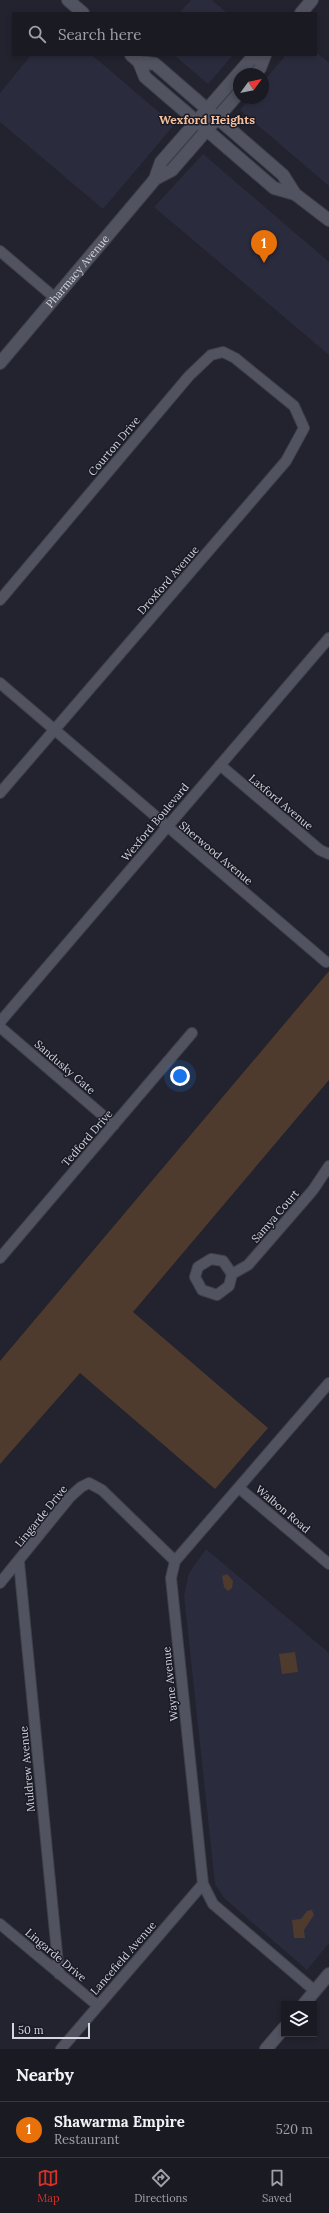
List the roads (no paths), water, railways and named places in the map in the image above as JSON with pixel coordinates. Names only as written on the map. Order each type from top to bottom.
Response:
[{"type":"street","points":[[68,0],[82,12]]},
{"type":"street","points":[[302,12],[312,0]]},
{"type":"street","name":"Pharmacy Avenue","points":[[0,363],[54,297],[155,179],[161,162],[251,59],[258,56]]},
{"type":"street","points":[[260,68],[265,56]]},
{"type":"street","points":[[135,58],[155,64],[283,175],[295,194],[329,220]]},
{"type":"street","points":[[135,58],[145,77],[274,188],[295,194]]},
{"type":"street","name":"Pharmacy Avenue","points":[[155,179],[172,170],[233,100]]},
{"type":"street","points":[[0,251],[54,297]]},
{"type":"street","name":"Courton Drive","points":[[0,600],[189,376],[211,355],[224,352],[235,358],[261,379]]},
{"type":"street","name":"Droxford Avenue","points":[[0,793],[286,461],[304,428],[294,406],[261,379]]},
{"type":"street","name":"Wexford Boulevard","points":[[0,1022],[329,638]]},
{"type":"street","name":"Sherwood Avenue","points":[[0,683],[326,962]]},
{"type":"street","name":"Laxford Avenue","points":[[220,765],[320,850],[329,854]]},
{"type":"street","name":"Sandusky Gate","points":[[0,1027],[114,1125]]},
{"type":"street","name":"Tedford Drive","points":[[0,1258],[192,1033]]},
{"type":"street","name":"Samya Court","points":[[232,1274],[248,1265],[313,1190],[329,1166]]},
{"type":"street","points":[[175,1561],[329,1383]]},
{"type":"street","name":"Lingarde Drive","points":[[0,1583],[19,1562],[70,1497],[81,1487],[89,1483],[102,1490],[175,1561]]},
{"type":"street","name":"Walbon Road","points":[[239,1488],[329,1564]]},
{"type":"street","name":"Wayne Avenue","points":[[175,1561],[171,1578],[203,1884],[213,1904],[315,1991]]},
{"type":"street","name":"Muldrew Avenue","points":[[19,1562],[59,1974]]},
{"type":"street","name":"Lancefield Avenue","points":[[61,2049],[97,2005],[203,1884]]},
{"type":"street","name":"Lingarde Drive","points":[[0,1924],[97,2005]]},
{"type":"street","points":[[307,2001],[329,1974]]},
{"type":"street","points":[[266,2049],[281,2032]]},
{"type":"place","name":"Shawarma Empire","points":[[264,263]]},
{"type":"district","name":"Wexford Heights","points":[[207,120]]}]
